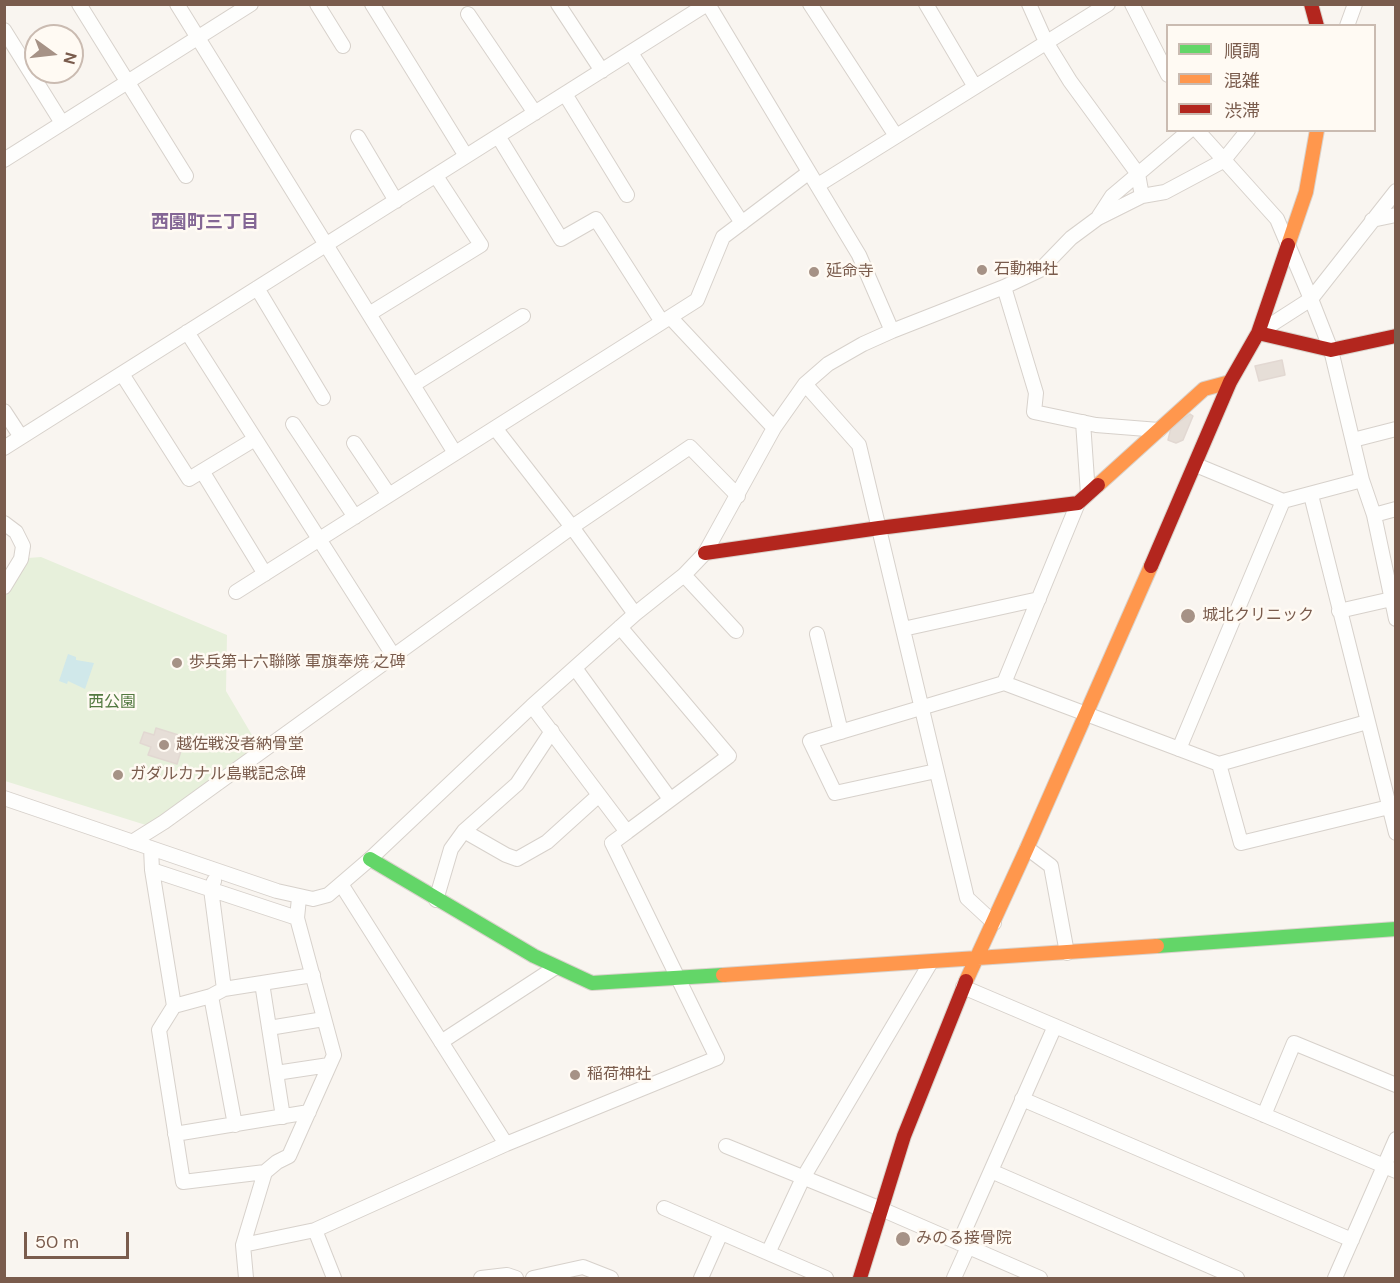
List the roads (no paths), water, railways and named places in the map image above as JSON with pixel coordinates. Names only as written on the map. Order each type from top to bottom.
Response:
[{"type":"street","points":[[79,4],[186,176]]},
{"type":"street","points":[[177,4],[455,453]]},
{"type":"street","points":[[4,160],[251,4]]},
{"type":"street","points":[[317,4],[344,46]]},
{"type":"street","points":[[372,4],[466,156]]},
{"type":"street","points":[[558,4],[602,71]]},
{"type":"street","points":[[4,448],[708,4],[859,255],[892,331]]},
{"type":"street","points":[[810,4],[896,136]]},
{"type":"street","points":[[926,4],[975,87]]},
{"type":"street","points":[[1029,4],[1046,42],[1070,81],[1138,174],[1142,196]]},
{"type":"street","points":[[818,185],[1108,4]]},
{"type":"street","points":[[1132,4],[1166,73]]},
{"type":"street","points":[[1311,4],[1316,24]]},
{"type":"street","points":[[1348,24],[1355,4]]},
{"type":"street","points":[[468,14],[535,113]]},
{"type":"street","points":[[4,30],[62,123]]},
{"type":"street","points":[[631,53],[742,223]]},
{"type":"street","points":[[566,94],[627,195]]},
{"type":"street","points":[[1098,218],[1112,196],[1188,132]]},
{"type":"street","points":[[1199,132],[1277,219],[1311,299],[1331,350],[1362,480],[1374,515],[1393,599],[1395,619]]},
{"type":"street","points":[[4,798],[299,898],[314,899],[328,895],[370,859],[532,706],[635,614],[684,575],[705,553],[774,428],[805,384],[828,364],[892,331],[1004,287],[1040,270],[1071,238],[1098,218],[1142,196],[1165,192],[1223,160],[1246,132]]},
{"type":"street","points":[[860,1278],[904,1136],[963,987],[994,923],[1084,714],[1196,465],[1230,382],[1258,333],[1306,192],[1317,132]]},
{"type":"street","points":[[358,136],[396,201]]},
{"type":"street","points":[[498,136],[561,239],[596,219],[666,320],[774,428]]},
{"type":"street","points":[[236,592],[698,300],[723,237],[808,173]]},
{"type":"street","points":[[369,314],[481,245],[436,176]]},
{"type":"street","points":[[1258,333],[1311,299],[1395,191]]},
{"type":"street","points":[[1372,220],[1395,215]]},
{"type":"street","points":[[1004,287],[1036,393],[1034,412],[1083,422],[1159,430]]},
{"type":"street","points":[[257,288],[323,398]]},
{"type":"street","points":[[413,385],[523,316]]},
{"type":"street","points":[[187,332],[393,655]]},
{"type":"street","points":[[1258,333],[1331,350],[1395,336]]},
{"type":"street","points":[[122,374],[189,479],[255,439]]},
{"type":"street","points":[[705,553],[1083,499],[1204,389],[1230,382]]},
{"type":"street","points":[[805,384],[859,445],[967,898],[994,923]]},
{"type":"street","points":[[4,411],[21,437]]},
{"type":"street","points":[[1004,683],[1083,499],[1083,422]]},
{"type":"street","points":[[293,424],[355,517]]},
{"type":"street","points":[[495,428],[572,527],[635,614]]},
{"type":"street","points":[[1353,440],[1395,429]]},
{"type":"street","points":[[354,443],[389,495]]},
{"type":"street","points":[[132,842],[164,822],[572,527],[690,447],[738,496]]},
{"type":"street","points":[[1196,465],[1283,501],[1362,480]]},
{"type":"street","points":[[202,471],[265,574]]},
{"type":"street","points":[[1311,495],[1395,833]]},
{"type":"street","points":[[1179,749],[1283,501]]},
{"type":"street","points":[[1374,515],[1395,509]]},
{"type":"street","points":[[4,523],[16,532],[23,546],[21,559],[4,587]]},
{"type":"street","points":[[684,575],[736,631]]},
{"type":"street","points":[[903,629],[1039,599]]},
{"type":"street","points":[[1339,611],[1393,599]]},
{"type":"street","points":[[243,1245],[315,1230],[506,1144],[717,1058],[612,843],[729,756],[620,627]]},
{"type":"street","points":[[817,634],[841,732]]},
{"type":"street","points":[[575,668],[670,799]]},
{"type":"street","points":[[936,771],[835,793],[810,741],[1004,683],[1219,764],[1367,722]]},
{"type":"street","points":[[532,706],[627,832]]},
{"type":"street","points":[[436,900],[451,849],[464,831],[517,784],[552,731]]},
{"type":"street","points":[[1219,764],[1241,843],[1389,807]]},
{"type":"street","points":[[464,831],[517,859],[547,842],[599,795]]},
{"type":"street","points":[[151,848],[152,870],[174,1006],[159,1030],[183,1182],[266,1172]]},
{"type":"street","points":[[1027,848],[1051,866],[1067,952]]},
{"type":"street","points":[[370,859],[534,956],[592,983],[755,974],[1395,929]]},
{"type":"street","points":[[152,870],[297,918]]},
{"type":"street","points":[[217,871],[211,890],[224,989]]},
{"type":"street","points":[[341,884],[506,1144]]},
{"type":"street","points":[[246,1278],[243,1245],[266,1172],[277,1162],[289,1156],[334,1055],[297,918],[299,898]]},
{"type":"street","points":[[768,1253],[803,1178],[931,962]]},
{"type":"street","points":[[441,1042],[556,967]]},
{"type":"street","points":[[174,1006],[211,996],[224,989],[313,975]]},
{"type":"street","points":[[262,983],[283,1117]]},
{"type":"street","points":[[963,987],[1390,1169]]},
{"type":"street","points":[[211,996],[235,1125]]},
{"type":"street","points":[[269,1028],[324,1019]]},
{"type":"street","points":[[954,1278],[963,1245],[991,1171],[1055,1026]]},
{"type":"street","points":[[1264,1115],[1294,1043],[1395,1085]]},
{"type":"street","points":[[276,1073],[329,1065]]},
{"type":"street","points":[[1022,1099],[1352,1240]]},
{"type":"street","points":[[175,1134],[309,1112]]},
{"type":"street","points":[[1335,1278],[1352,1240],[1390,1169],[1395,1138]]},
{"type":"street","points":[[726,1146],[1040,1278]]},
{"type":"street","points":[[991,1171],[1237,1278]]},
{"type":"street","points":[[664,1208],[826,1278]]},
{"type":"street","points":[[315,1230],[334,1278]]},
{"type":"street","points":[[701,1278],[721,1233]]},
{"type":"street","points":[[533,1278],[584,1267],[611,1278]]},
{"type":"street","points":[[481,1278],[507,1275],[516,1278]]},
{"type":"water","points":[[68,654],[76,657],[76,660],[94,663],[85,689],[68,681],[67,684],[59,681]]},
{"type":"place","name":"石動神社","points":[[982,270]]},
{"type":"place","name":"延命寺","points":[[814,272]]},
{"type":"place","name":"城北クリニック","points":[[1188,616]]},
{"type":"place","name":"歩兵第十六聯隊 軍旗奉焼 之碑","points":[[177,663]]},
{"type":"place","name":"越佐戦没者納骨堂","points":[[164,745]]},
{"type":"place","name":"ガダルカナル島戦記念碑","points":[[118,775]]},
{"type":"place","name":"稲荷神社","points":[[575,1075]]},
{"type":"place","name":"みのる接骨院","points":[[903,1239]]},
{"type":"district","name":"西園町三丁目","points":[[205,223]]},
{"type":"park label","name":"西公園","points":[[112,703]]}]
